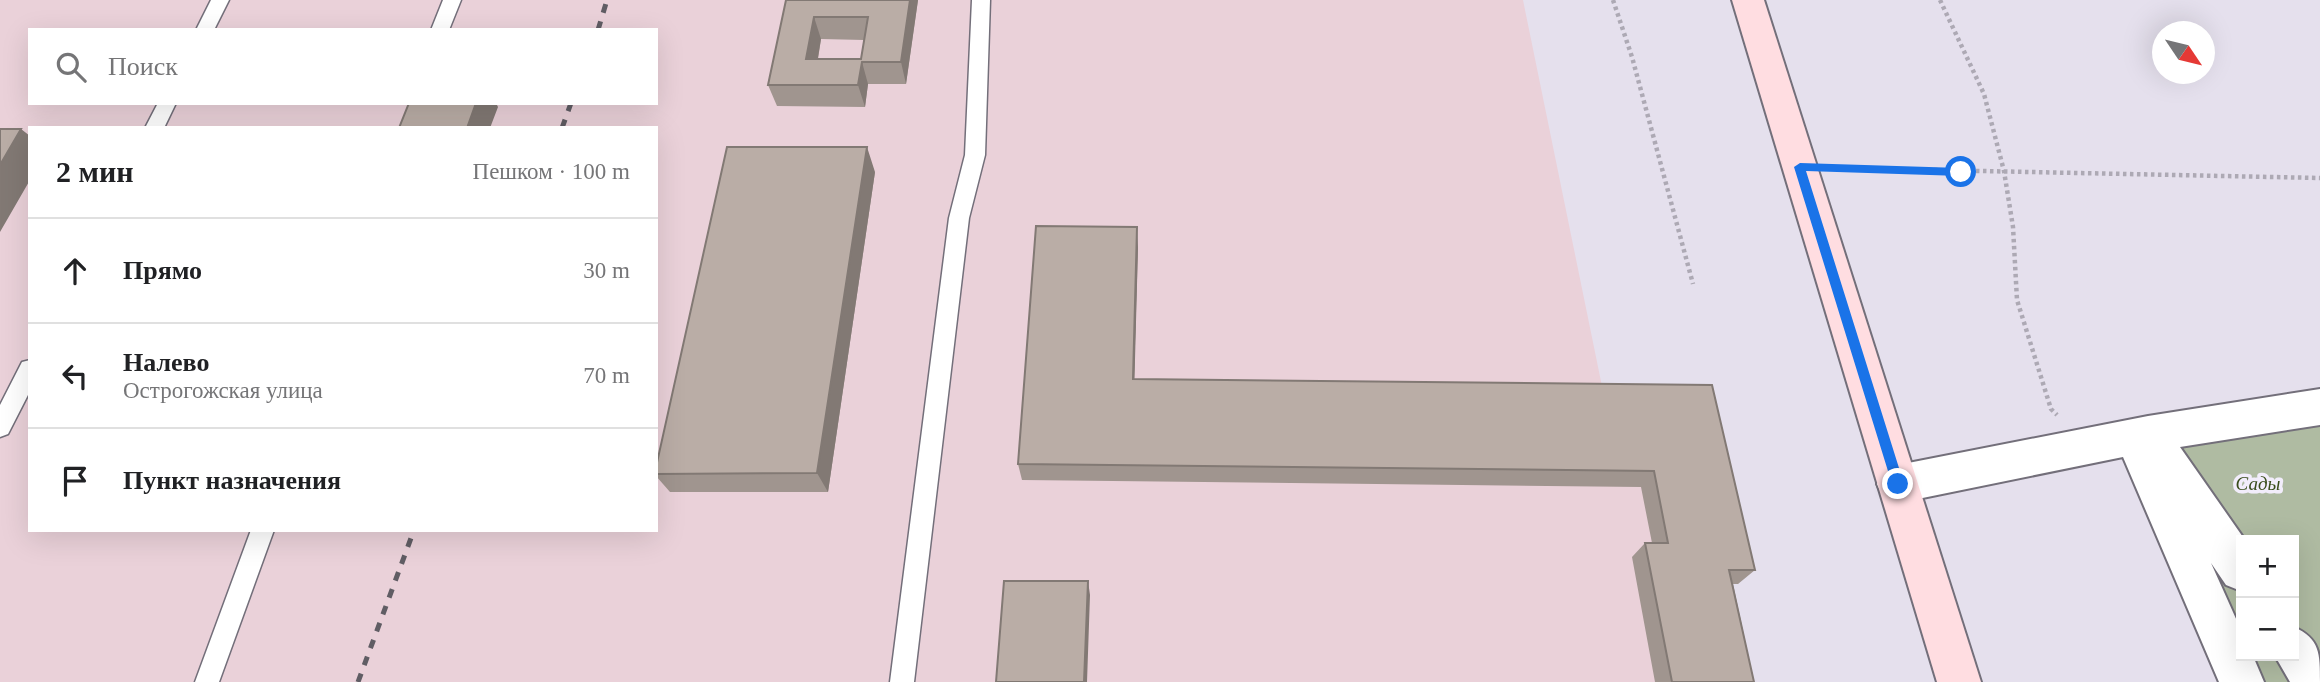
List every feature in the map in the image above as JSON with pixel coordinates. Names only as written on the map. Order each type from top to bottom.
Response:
[{"type":"street","points":[[1748,0],[1959,682]]},
{"type":"street","points":[[1898,484],[2141,435],[2320,407]]},
{"type":"street","points":[[2141,435],[2236,564]]},
{"type":"street","points":[[2141,435],[2242,682]]},
{"type":"street","points":[[2299,656],[2316,682]]},
{"type":"lane","points":[[206,28],[220,0]]},
{"type":"lane","points":[[441,28],[452,0]]},
{"type":"lane","points":[[902,682],[959,218],[975,155],[981,0]]},
{"type":"lane","points":[[155,126],[166,105]]},
{"type":"lane","points":[[0,427],[28,373]]},
{"type":"lane","points":[[207,682],[261,532]]},
{"type":"path","points":[[1613,0],[1632,57],[1693,284]]},
{"type":"path","points":[[1940,0],[1984,94],[2004,171],[2013,227],[2017,300],[2051,409],[2085,447]]},
{"type":"path","points":[[1800,167],[2320,178]]},
{"type":"shaded area","points":[[0,0],[1523,0],[1605,401],[1715,584],[1735,682],[0,682]]},
{"type":"green space","name":"Сады","points":[[2320,409],[2320,682],[2235,682],[2138,451]]},
{"type":"building","points":[[786,0],[910,0],[901,62],[862,62],[858,85],[768,85]],"holes":[[[814,17],[868,17],[861,59],[806,59]]]},
{"type":"building","points":[[408,105],[475,105],[468,126],[400,126]]},
{"type":"building","points":[[0,129],[21,129],[0,165]]},
{"type":"building","points":[[727,147],[867,147],[817,473],[658,474],[658,458]]},
{"type":"building","points":[[1036,226],[1137,227],[1133,379],[1712,385],[1755,570],[1729,570],[1754,682],[1672,682],[1645,543],[1668,543],[1654,471],[1018,464]]},
{"type":"building","points":[[1004,581],[1088,581],[1084,682],[996,682]]},
{"type":"railway","points":[[599,28],[607,0]]},
{"type":"railway","points":[[563,126],[570,105]]},
{"type":"railway","points":[[358,682],[413,532]]},
{"type":"route","points":[[1898,484],[1800,167],[1961,172]]}]
